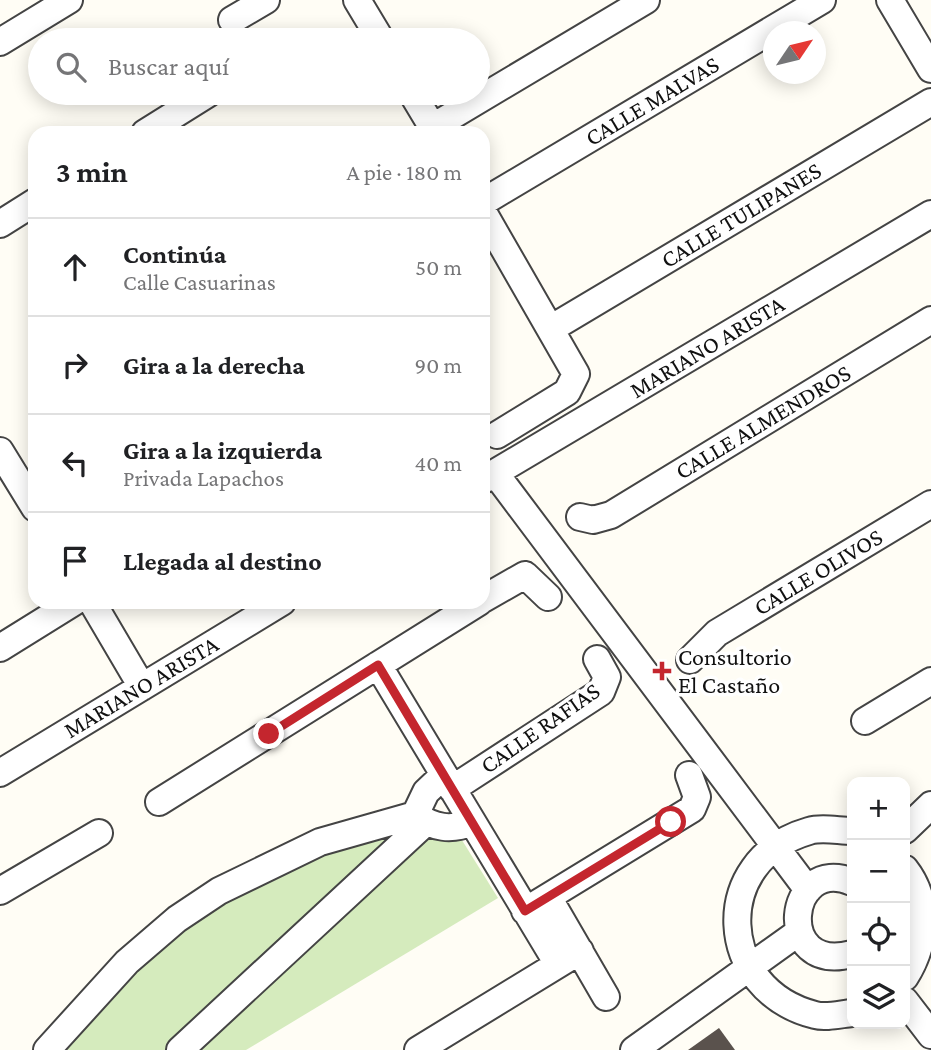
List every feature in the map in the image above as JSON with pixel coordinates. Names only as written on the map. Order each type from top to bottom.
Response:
[{"type":"street","points":[[0,42],[41,7],[69,0]]},
{"type":"street","points":[[232,20],[266,0]]},
{"type":"street","points":[[357,0],[374,28]]},
{"type":"street","points":[[490,96],[646,0]]},
{"type":"street","name":"CALLE MALVAS","points":[[490,198],[822,0]]},
{"type":"street","points":[[890,0],[931,69]]},
{"type":"street","name":"CALLE TULIPANES","points":[[552,328],[931,102]]},
{"type":"street","points":[[156,126],[190,105]]},
{"type":"street","points":[[419,105],[433,126]]},
{"type":"street","points":[[441,126],[476,105]]},
{"type":"street","points":[[0,224],[28,206]]},
{"type":"street","name":"MARIANO ARISTA","points":[[490,476],[931,214]]},
{"type":"street","points":[[490,224],[573,364],[576,374],[573,385],[497,435]]},
{"type":"street","name":"CALLE ALMENDROS","points":[[587,519],[611,515],[931,320]]},
{"type":"street","points":[[0,451],[28,497]]},
{"type":"street","points":[[490,478],[808,890]]},
{"type":"street","name":"CALLE OLIVOS","points":[[698,651],[931,504]]},
{"type":"street","points":[[490,596],[526,575],[548,597]]},
{"type":"street","points":[[0,648],[63,609]]},
{"type":"street","points":[[96,609],[142,687]]},
{"type":"street","name":"MARIANO ARISTA","points":[[0,773],[268,609]]},
{"type":"street","points":[[159,803],[468,609]]},
{"type":"street","name":"CALLE RAFIAS","points":[[448,782],[601,692],[607,677],[597,659]]},
{"type":"street","points":[[378,665],[525,911],[606,997]]},
{"type":"street","points":[[865,721],[931,681]]},
{"type":"street","points":[[525,911],[692,809],[697,797],[689,775]]},
{"type":"street","points":[[180,1050],[421,819],[426,792],[448,782]]},
{"type":"street","points":[[910,825],[931,805]]},
{"type":"street","points":[[47,1050],[127,962],[177,919],[219,891],[320,842],[421,819],[449,828],[472,822]]},
{"type":"street","points":[[847,831],[812,830],[775,846],[751,871],[738,902],[737,937],[748,969],[778,1001],[817,1016],[847,1013]]},
{"type":"street","points":[[0,891],[99,833]]},
{"type":"street","points":[[910,875],[914,880],[924,918],[918,957],[910,969]]},
{"type":"street","points":[[847,882],[826,880],[808,890],[797,910],[799,932],[816,951],[840,957],[847,955]]},
{"type":"street","points":[[548,897],[569,958]]},
{"type":"street","points":[[634,1050],[799,932]]},
{"type":"street","points":[[418,1050],[569,958]]},
{"type":"street","points":[[910,1008],[931,1035]]},
{"type":"green space","points":[[415,822],[460,837],[498,898],[246,1050],[61,1050],[115,989],[182,927],[331,844]]},
{"type":"building","points":[[719,1028],[735,1050],[688,1050]]},
{"type":"place","name":"Consultorio El Castaño","points":[[662,671]]},
{"type":"route","points":[[269,734],[378,665],[525,911],[671,822]]}]
